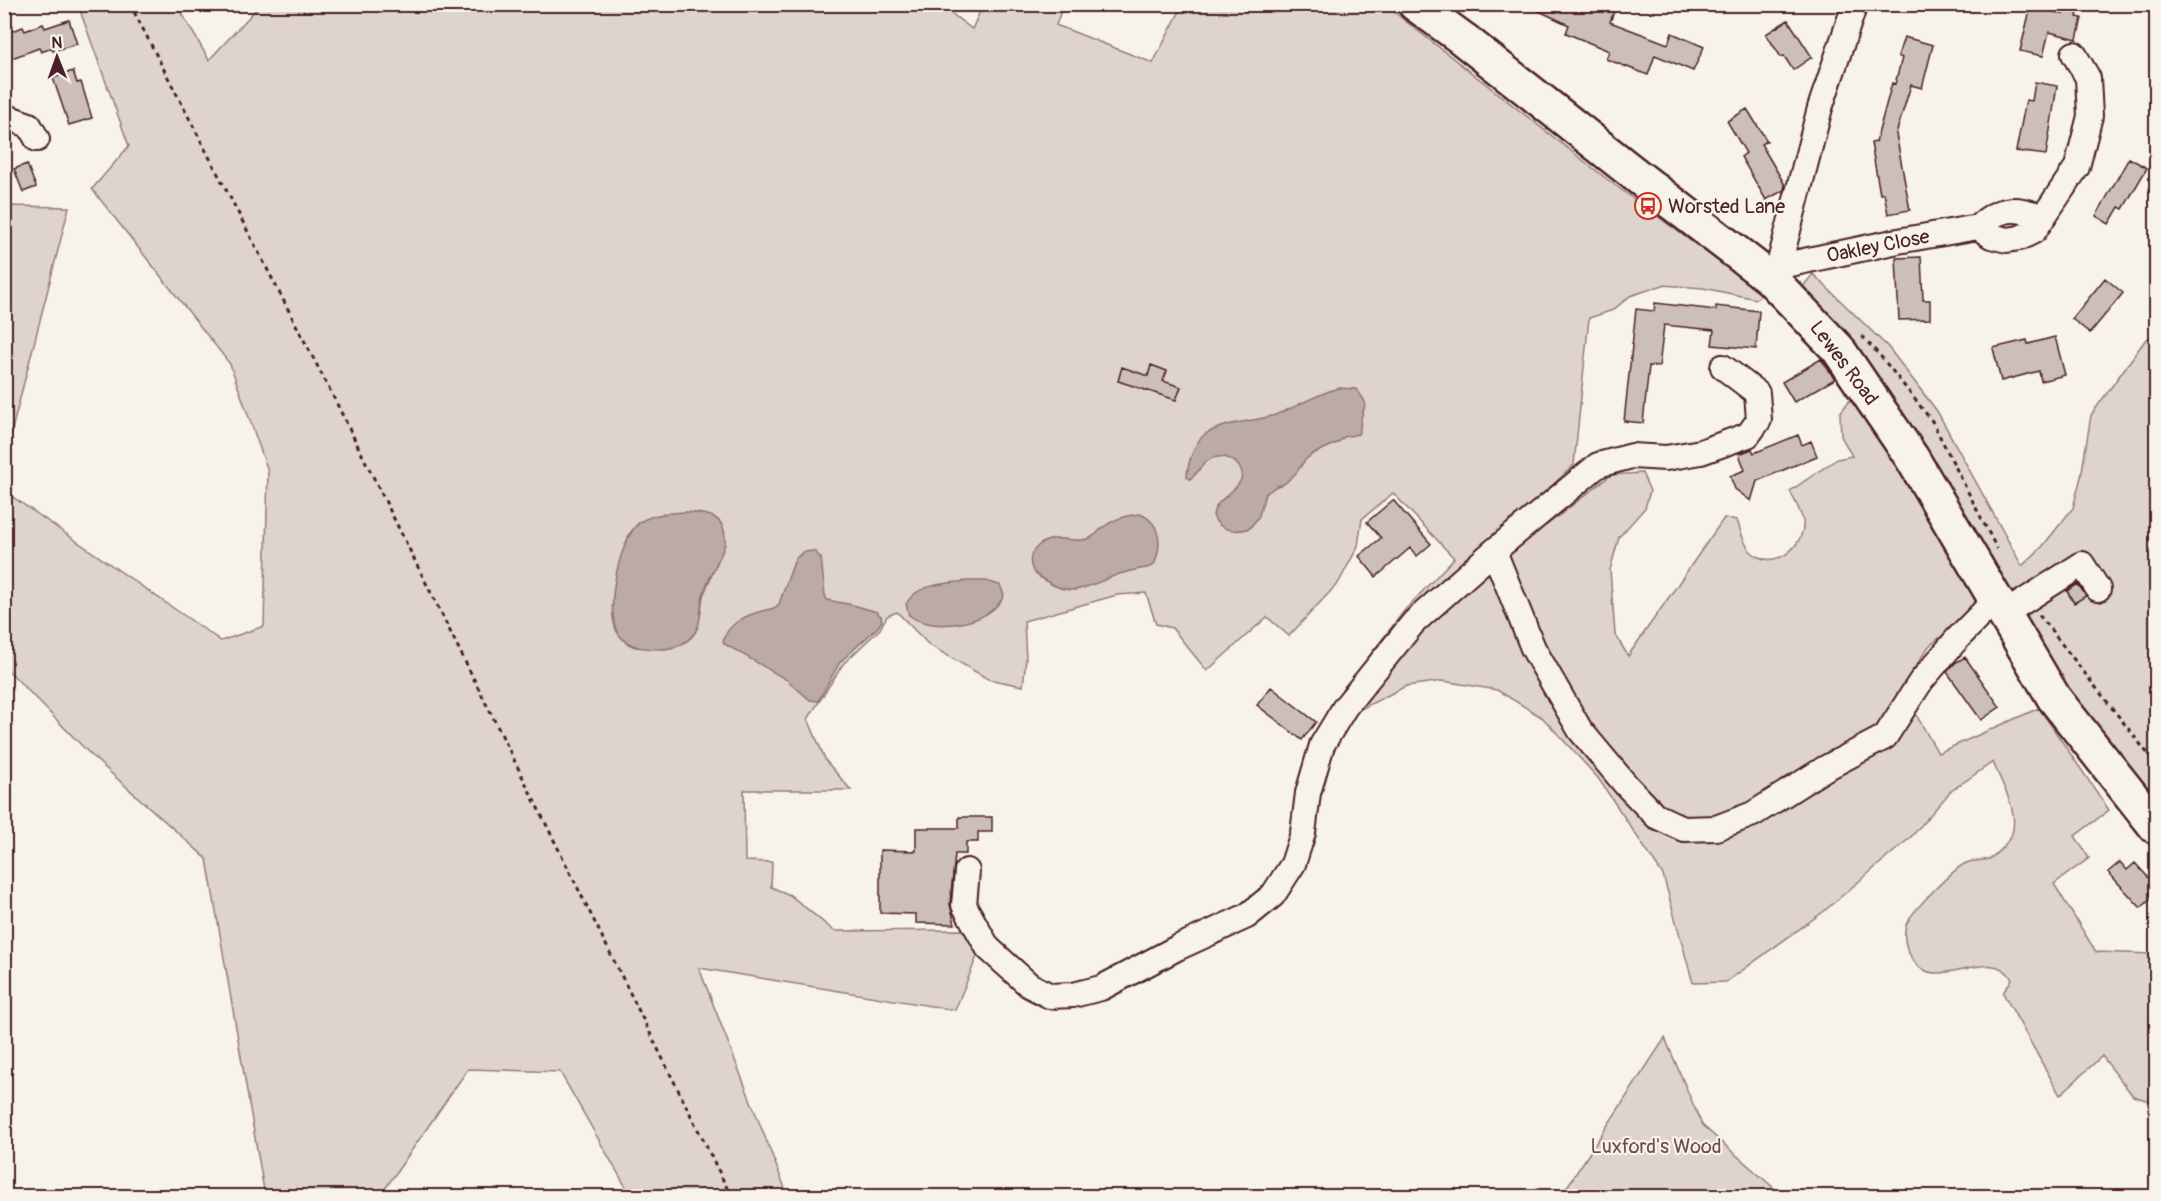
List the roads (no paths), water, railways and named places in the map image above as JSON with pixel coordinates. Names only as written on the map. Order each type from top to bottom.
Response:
[{"type":"highway","name":"Lewes Road","points":[[1415,4],[1637,176],[1775,272],[1838,349],[1912,458],[2054,698],[2157,827]]},
{"type":"street","points":[[1775,272],[1821,108],[1855,4]]},
{"type":"street","name":"Oakley Close","points":[[1775,272],[1790,264],[1978,227],[1991,236],[2007,240],[2020,238],[2034,231],[2077,167],[2090,117],[2088,78],[2074,54]]},
{"type":"street","points":[[4,116],[29,125],[37,139]]},
{"type":"street","points":[[968,871],[964,905],[988,948],[1029,985],[1050,996],[1073,995],[1101,987],[1177,948],[1247,916],[1273,894],[1293,864],[1303,833],[1308,793],[1322,745],[1345,707],[1414,621],[1598,465],[1632,456],[1666,458],[1701,453],[1748,435],[1760,420],[1757,393],[1723,367]]},
{"type":"street","points":[[1494,551],[1533,648],[1580,730],[1626,785],[1656,816],[1684,829],[1716,828],[1753,814],[1824,769],[1885,737],[1921,681],[1957,639],[2000,607],[2082,560],[2098,589]]},
{"type":"place","name":"Worsted Lane","points":[[1648,206]]},
{"type":"park label","name":"Luxford's Wood","points":[[1656,1146]]}]
